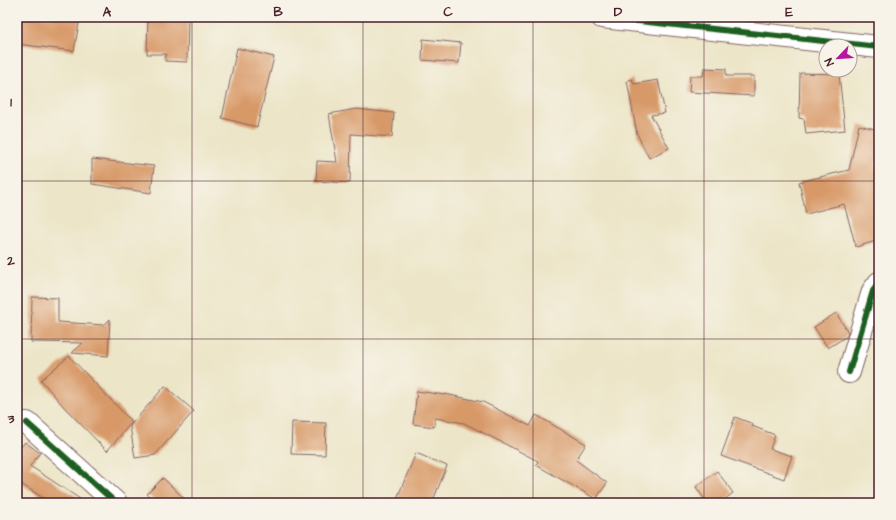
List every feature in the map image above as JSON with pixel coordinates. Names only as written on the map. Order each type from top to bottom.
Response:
[{"type":"street","points":[[602,17],[879,47]]},
{"type":"street","points":[[849,372],[873,291],[879,283]]},
{"type":"street","points":[[27,423],[116,503]]},
{"type":"building","points":[[17,17],[80,18],[74,51],[17,44]]},
{"type":"building","points":[[148,17],[188,17],[187,62],[165,61],[166,54],[147,54]]},
{"type":"building","points":[[423,39],[461,43],[459,63],[422,60]]},
{"type":"building","points":[[237,48],[274,57],[257,127],[222,118]]},
{"type":"building","points":[[704,68],[726,69],[726,76],[754,76],[754,96],[689,92],[690,76],[703,76]]},
{"type":"building","points":[[800,73],[818,73],[818,78],[839,78],[845,130],[806,134],[804,119],[799,118]]},
{"type":"building","points":[[632,79],[634,84],[658,80],[665,113],[651,115],[669,148],[649,158],[637,134],[627,81]]},
{"type":"building","points":[[356,109],[394,113],[392,137],[351,134],[350,183],[316,181],[317,161],[337,162],[329,114]]},
{"type":"building","points":[[859,125],[879,130],[879,151],[875,169],[879,170],[879,240],[856,247],[844,204],[806,214],[799,182],[849,170]]},
{"type":"building","points":[[92,159],[154,166],[151,193],[92,184]]},
{"type":"building","points":[[32,297],[58,298],[58,322],[104,325],[110,319],[108,356],[72,353],[83,343],[31,342]]},
{"type":"building","points":[[836,313],[848,332],[847,336],[828,348],[814,327]]},
{"type":"building","points":[[69,356],[132,422],[107,451],[65,408],[41,380]]},
{"type":"building","points":[[165,386],[194,411],[155,455],[135,458],[130,426]]},
{"type":"building","points":[[417,391],[445,394],[483,402],[530,426],[536,415],[586,444],[576,460],[607,483],[596,499],[536,465],[538,461],[464,423],[435,418],[434,427],[413,424]]},
{"type":"building","points":[[735,417],[753,424],[752,426],[775,435],[770,449],[792,456],[784,479],[721,456]]},
{"type":"building","points":[[292,422],[326,423],[325,455],[291,454]]},
{"type":"building","points":[[25,442],[40,453],[30,466],[86,503],[51,503],[18,482],[17,483],[17,452]]},
{"type":"building","points":[[416,453],[447,466],[432,503],[395,503]]},
{"type":"building","points":[[717,471],[733,493],[720,503],[707,503],[696,487]]},
{"type":"building","points":[[163,478],[189,503],[156,503],[147,494]]},
{"type":"cycle path","points":[[602,17],[879,47]]},
{"type":"cycle path","points":[[849,372],[873,291],[879,283]]},
{"type":"cycle path","points":[[27,423],[116,503]]}]
